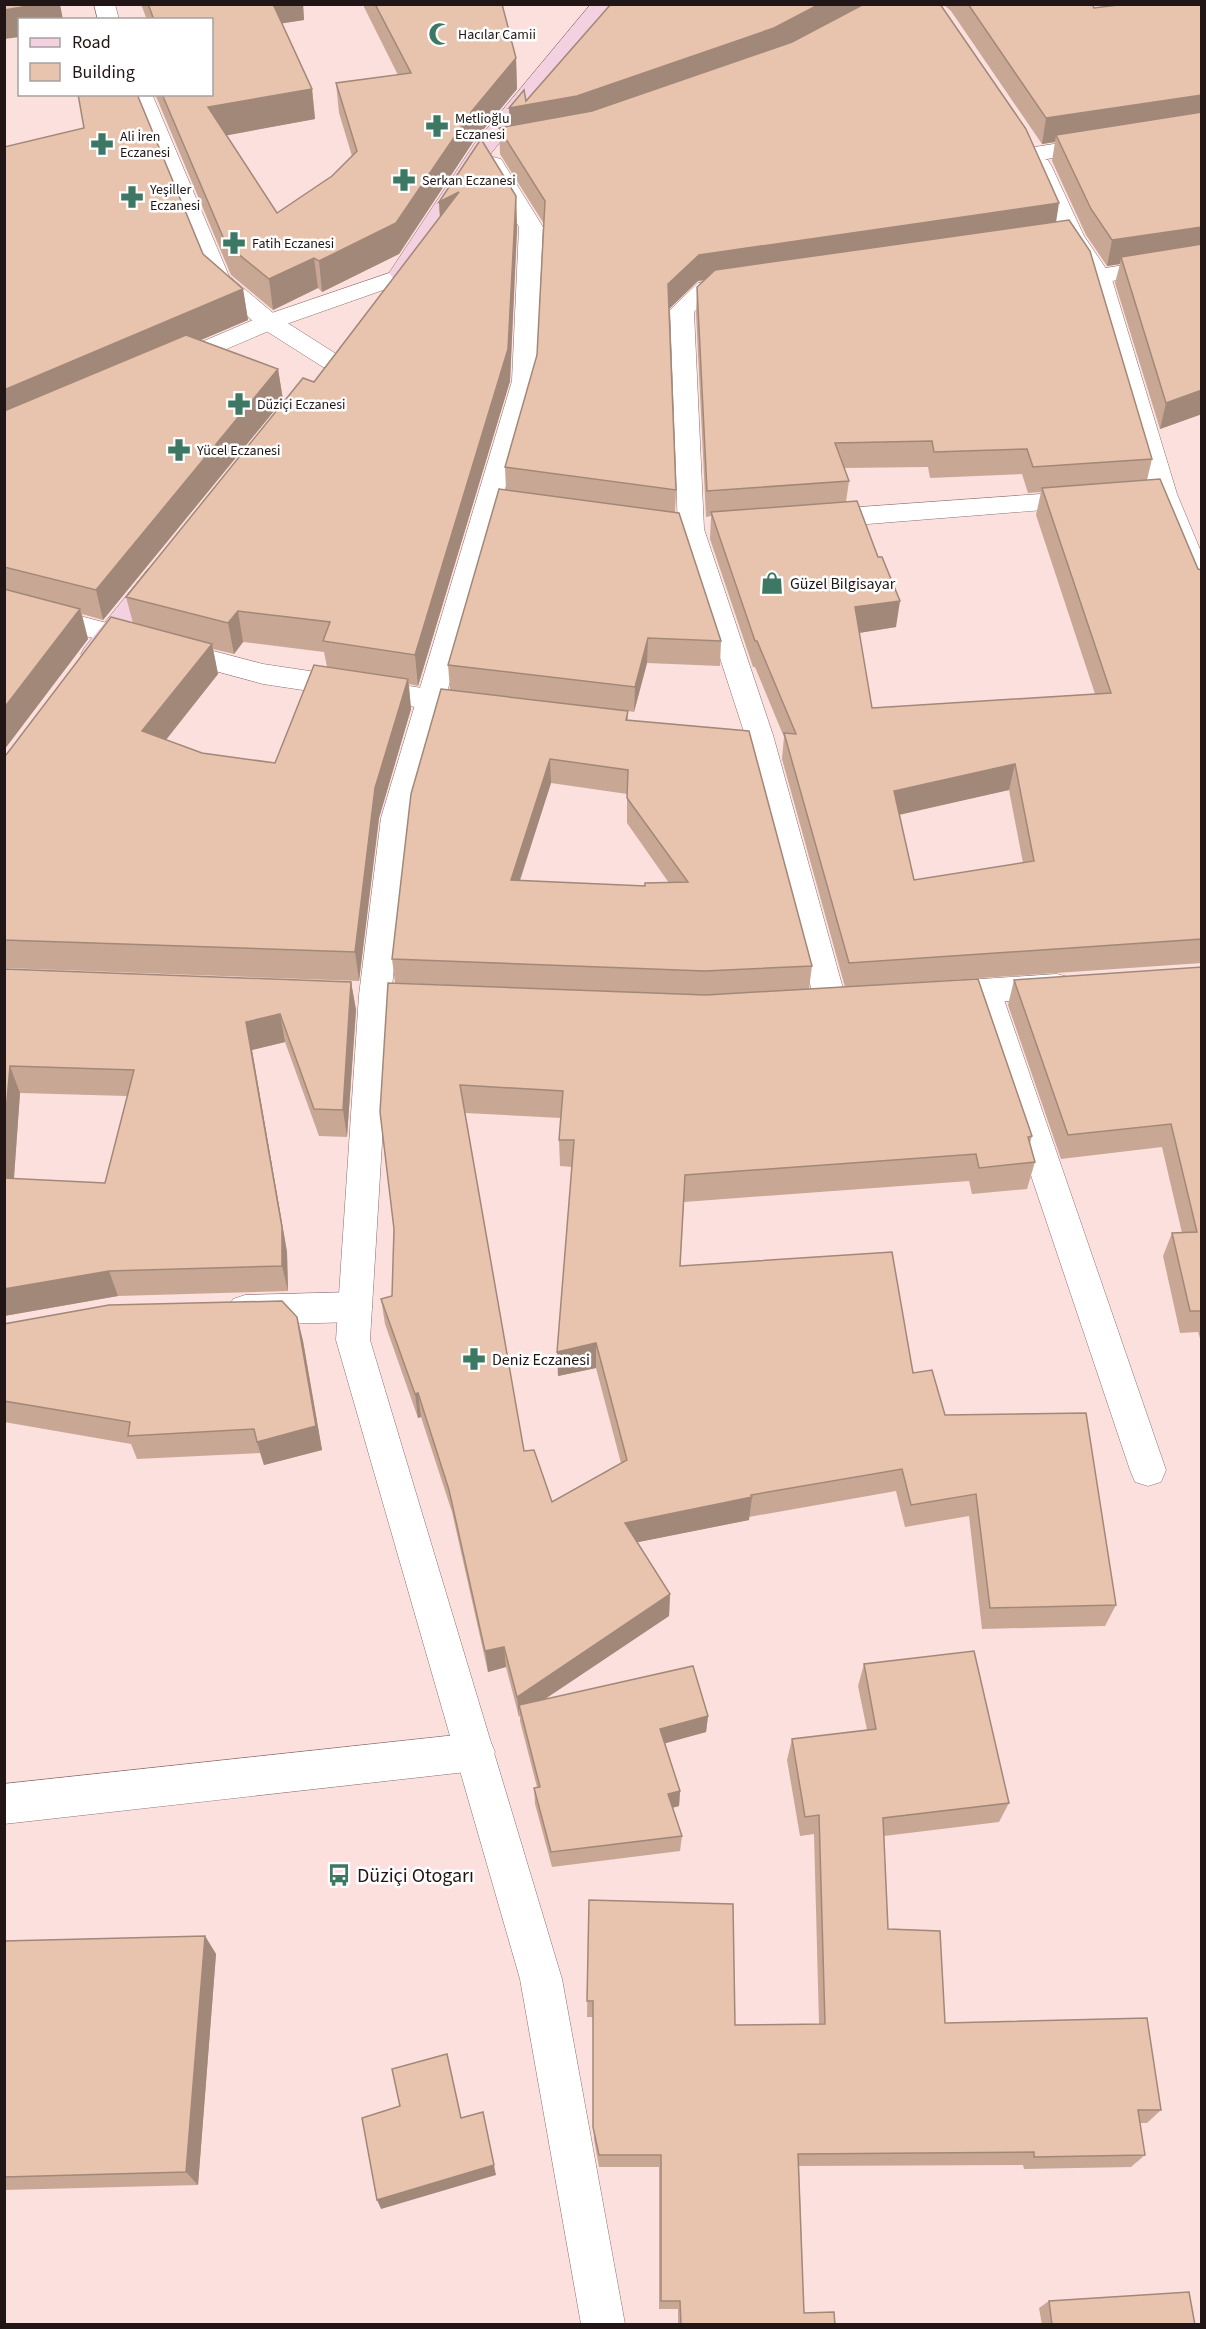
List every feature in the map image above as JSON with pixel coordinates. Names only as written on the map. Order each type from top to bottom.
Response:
[{"type":"main road","points":[[369,315],[398,277],[483,148],[603,4]]},
{"type":"main road","points":[[83,671],[170,561]]},
{"type":"street","points":[[142,96],[218,279],[269,322],[332,362]]},
{"type":"street","points":[[1124,140],[1028,144],[1061,237],[1099,276],[1152,494],[1201,586]]},
{"type":"street","points":[[516,142],[483,148],[531,227],[524,381],[500,504],[431,700],[396,818],[374,995],[353,1340],[541,1979],[603,2325]]},
{"type":"street","points":[[1099,276],[1202,260]]},
{"type":"street","points":[[148,374],[269,322],[398,277]]},
{"type":"street","points":[[765,280],[706,288],[681,310],[692,527],[759,735],[831,1002]]},
{"type":"street","points":[[798,521],[1105,498]]},
{"type":"street","points":[[4,606],[262,675],[490,707]]},
{"type":"street","points":[[727,734],[759,735]]},
{"type":"street","points":[[914,996],[1088,984]]},
{"type":"street","points":[[985,991],[1148,1470]]},
{"type":"street","points":[[213,1311],[355,1307]]},
{"type":"street","points":[[4,1804],[475,1752]]},
{"type":"building","points":[[4,4],[41,4],[4,10]]},
{"type":"building","points":[[148,4],[273,4],[312,89],[208,107],[277,213],[332,176],[357,151],[336,83],[411,73],[375,4],[502,4],[516,58],[472,111],[396,223],[319,261],[314,258],[269,279],[226,244],[163,96],[213,96],[213,18],[153,18]]},
{"type":"building","points":[[611,4],[820,4],[774,28],[577,96],[509,108],[524,90],[526,101]]},
{"type":"building","points":[[864,4],[940,4],[1026,129],[1059,203],[699,255],[668,284],[676,490],[505,467],[537,355],[545,201],[499,128],[592,111],[792,42]]},
{"type":"building","points":[[968,4],[1092,4],[1094,8],[1126,4],[1202,4],[1202,95],[1046,118]]},
{"type":"building","points":[[78,96],[138,96],[203,254],[243,289],[4,390],[4,147],[84,128]]},
{"type":"building","points":[[1202,112],[1202,227],[1112,240],[1091,209],[1056,135]]},
{"type":"building","points":[[481,139],[516,196],[508,349],[415,655],[323,641],[330,622],[238,611],[228,623],[126,597],[303,378],[314,382],[459,192],[439,202]]},
{"type":"building","points":[[1069,220],[1090,251],[1152,459],[1033,467],[1027,449],[934,452],[932,441],[835,443],[849,481],[707,491],[697,287],[715,270]]},
{"type":"building","points":[[1202,244],[1202,390],[1166,403],[1121,257]]},
{"type":"building","points":[[186,335],[278,369],[96,590],[4,567],[4,411]]},
{"type":"building","points":[[1160,479],[1198,569],[1202,570],[1202,939],[849,963],[784,733],[796,734],[757,641],[755,641],[711,512],[857,501],[878,557],[882,557],[900,601],[855,607],[872,708],[1111,693],[1042,488]],"holes":[[[1015,764],[1034,861],[914,880],[894,791]]]},
{"type":"building","points":[[499,489],[679,513],[721,641],[648,638],[635,687],[448,665]]},
{"type":"building","points":[[4,589],[80,609],[4,708]]},
{"type":"building","points":[[111,617],[212,644],[142,731],[202,753],[275,763],[314,665],[408,679],[375,788],[355,952],[4,940],[4,755]]},
{"type":"building","points":[[441,689],[628,711],[626,720],[749,731],[812,966],[705,971],[392,959],[411,794]],"holes":[[[550,759],[628,770],[627,798],[688,882],[645,883],[645,886],[511,880]]]},
{"type":"building","points":[[1202,967],[1202,1311],[1190,1311],[1172,1233],[1197,1232],[1171,1124],[1068,1135],[1014,980]]},
{"type":"building","points":[[4,969],[351,982],[343,1110],[314,1109],[280,1014],[246,1022],[282,1227],[282,1266],[109,1271],[4,1289],[4,1178],[105,1183],[134,1070],[10,1066],[4,1134]]},
{"type":"building","points":[[978,979],[1032,1136],[1028,1137],[1035,1162],[979,1168],[976,1154],[685,1175],[680,1266],[892,1252],[913,1373],[932,1370],[945,1415],[1086,1413],[1116,1605],[990,1608],[976,1494],[911,1505],[902,1469],[751,1495],[752,1497],[625,1523],[670,1594],[517,1697],[504,1647],[485,1651],[449,1490],[418,1393],[415,1394],[381,1299],[392,1296],[394,1229],[380,1112],[388,983],[706,995]],"holes":[[[460,1085],[563,1091],[559,1140],[574,1140],[557,1352],[596,1343],[627,1460],[552,1502],[534,1450],[524,1451]]]},
{"type":"building","points":[[282,1301],[297,1317],[316,1426],[257,1442],[254,1429],[128,1436],[130,1422],[4,1401],[4,1324],[109,1305]]},
{"type":"building","points":[[974,1651],[1009,1803],[883,1818],[888,1929],[940,1931],[945,2023],[1147,2018],[1161,2110],[1138,2110],[1145,2155],[1034,2157],[1034,2152],[798,2154],[804,2313],[834,2312],[835,2325],[681,2325],[680,2301],[661,2301],[661,2155],[599,2155],[593,2127],[593,2001],[587,2001],[589,1900],[733,1904],[735,2025],[825,2024],[819,1815],[805,1817],[792,1739],[876,1729],[864,1664]]},
{"type":"building","points":[[693,1666],[708,1716],[660,1729],[680,1791],[668,1794],[682,1836],[551,1852],[534,1788],[540,1787],[519,1705]]},
{"type":"building","points":[[205,1936],[186,2172],[4,2177],[4,1941]]},
{"type":"building","points":[[447,2054],[461,2118],[483,2112],[494,2165],[377,2200],[362,2118],[400,2106],[392,2069]]},
{"type":"building","points":[[1189,2292],[1195,2325],[1052,2325],[1049,2301]]},
{"type":"place","name":"Hacılar Camii","points":[[440,34]]},
{"type":"place","name":"Metlioğlu Eczanesi","points":[[437,126]]},
{"type":"place","name":"Ali İren Eczanesi","points":[[102,144]]},
{"type":"place","name":"Serkan Eczanesi","points":[[404,180]]},
{"type":"place","name":"Yeşiller Eczanesi","points":[[132,197]]},
{"type":"place","name":"Fatih Eczanesi","points":[[234,243]]},
{"type":"place","name":"Düziçi Eczanesi","points":[[239,404]]},
{"type":"place","name":"Yücel Eczanesi","points":[[179,450]]},
{"type":"place","name":"Güzel Bilgisayar","points":[[772,583]]},
{"type":"place","name":"Deniz Eczanesi","points":[[474,1359]]},
{"type":"place","name":"Düziçi Otogarı","points":[[339,1875]]}]
